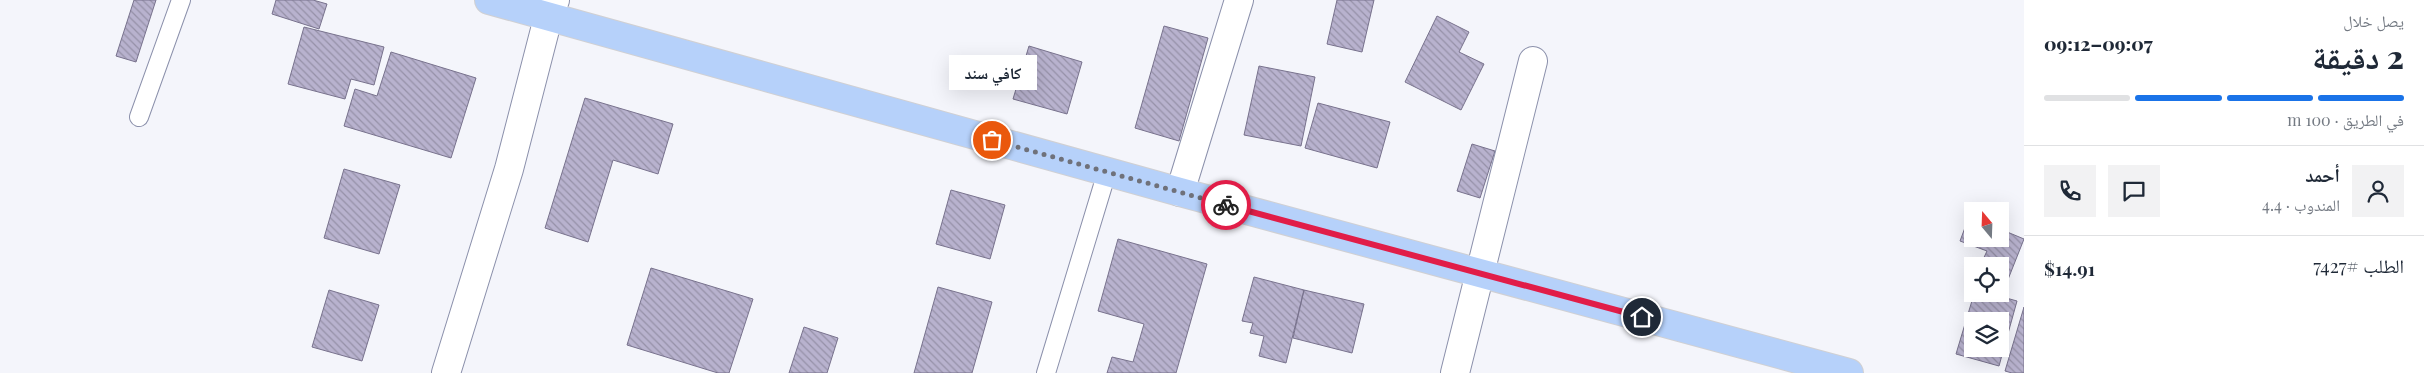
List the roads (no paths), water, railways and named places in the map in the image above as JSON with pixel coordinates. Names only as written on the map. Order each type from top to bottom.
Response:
[{"type":"main road","points":[[489,0],[552,9],[1107,172],[1849,373]]},
{"type":"street","points":[[1180,192],[1239,0]]},
{"type":"street","points":[[446,373],[509,170],[552,9]]},
{"type":"street","points":[[1455,373],[1482,273],[1533,61]]},
{"type":"lane","points":[[140,117],[181,0]]},
{"type":"lane","points":[[1046,373],[1107,172]]},
{"type":"place","name":"كافي سند","points":[[992,140]]}]
